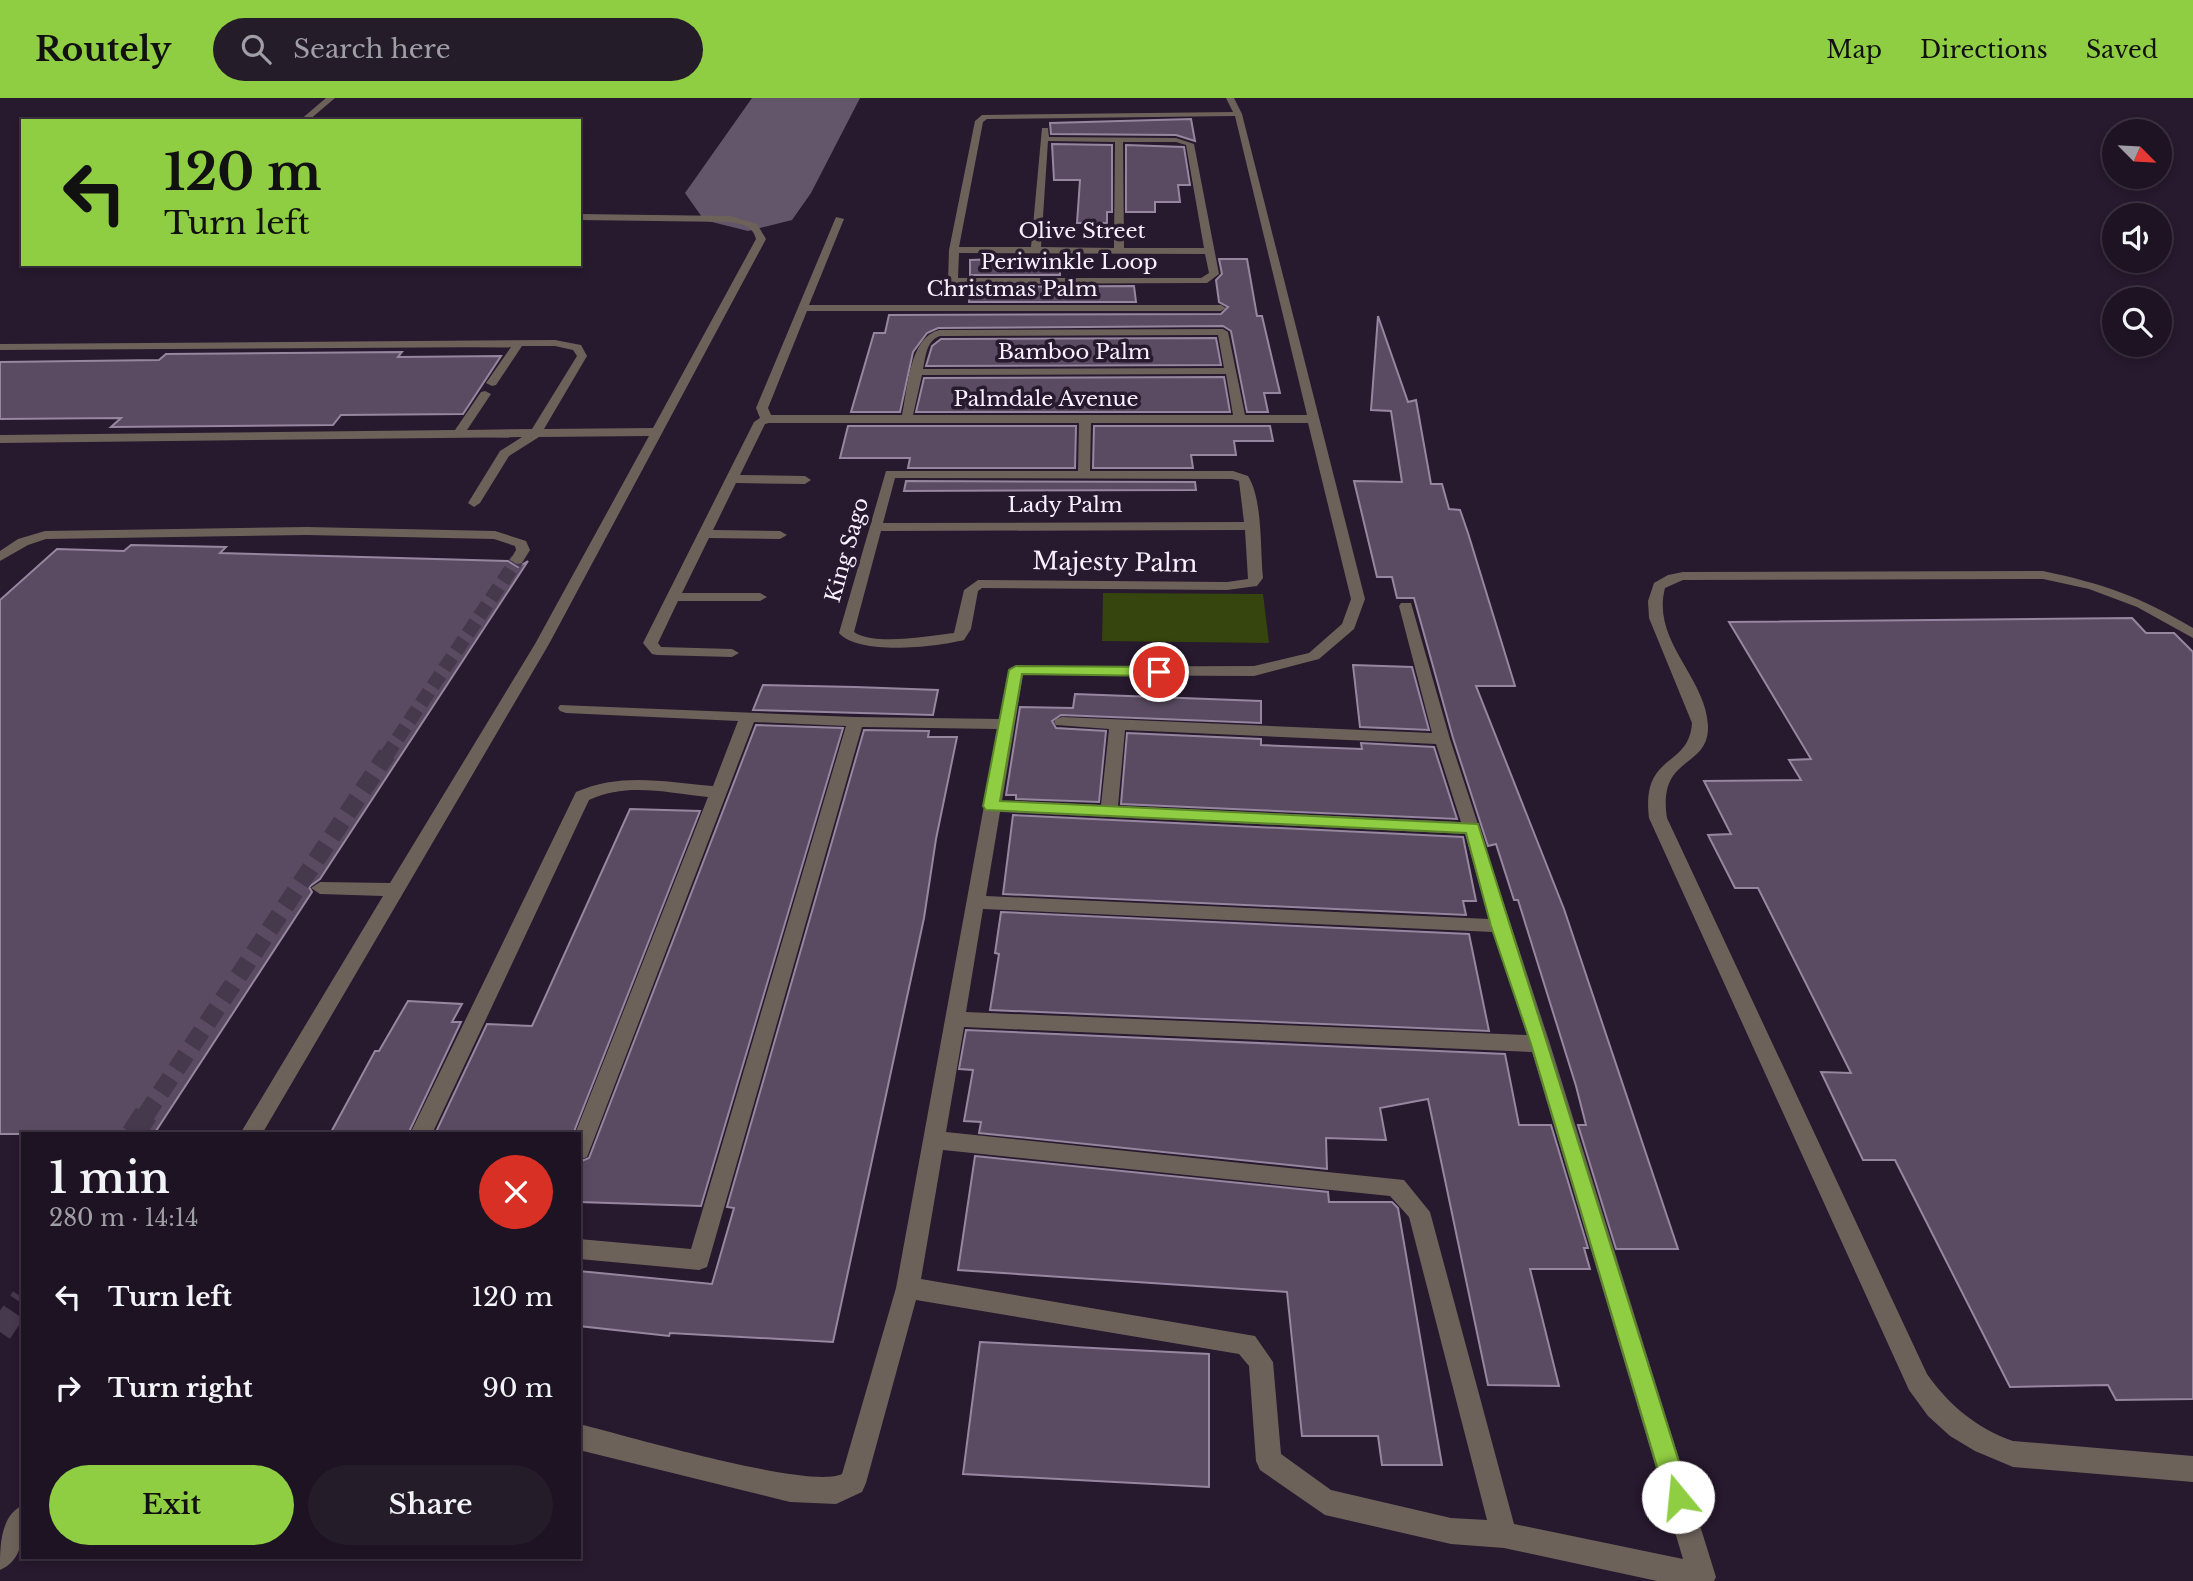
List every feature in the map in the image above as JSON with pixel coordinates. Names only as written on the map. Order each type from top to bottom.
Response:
[{"type":"street","points":[[305,119],[331,98]]},
{"type":"street","points":[[581,1437],[790,1489],[836,1491],[853,1483],[908,1288],[1016,670],[1254,671],[1314,656],[1349,626],[1358,599],[1238,114],[1230,98]]},
{"type":"street","points":[[1036,250],[1046,116],[1116,110],[1238,114]]},
{"type":"street","name":"Periwinkle Loop","points":[[1046,116],[985,117],[979,121],[954,250],[952,278],[960,282],[1203,281],[1214,274],[1190,144],[1185,141],[1119,140]]},
{"type":"street","points":[[1045,139],[1119,140],[1119,251]]},
{"type":"street","points":[[252,1132],[553,624],[654,432],[759,245],[760,233],[743,221],[717,217],[581,217]]},
{"type":"street","points":[[732,653],[657,651],[650,643],[760,422],[772,418],[762,408],[839,219]]},
{"type":"street","name":"Olive Street","points":[[954,250],[1209,251]]},
{"type":"street","name":"Christmas Palm","points":[[804,307],[1221,309]]},
{"type":"street","points":[[907,418],[923,345],[930,336],[939,333],[1223,332],[1240,419]]},
{"type":"street","points":[[459,433],[519,343]]},
{"type":"street","points":[[0,347],[519,343],[568,344],[581,351],[582,356],[536,432],[504,454],[474,503]]},
{"type":"street","name":"Bamboo Palm","points":[[916,372],[1231,371]]},
{"type":"street","name":"Palmdale Avenue","points":[[772,418],[1314,419]]},
{"type":"street","points":[[1085,418],[1084,474],[1233,475],[1244,479],[1248,487],[1253,526]]},
{"type":"street","points":[[0,439],[654,432]]},
{"type":"street","name":"King Sago","points":[[978,584],[971,590],[964,629],[959,637],[883,643],[849,638],[846,634],[891,474],[1084,474]]},
{"type":"street","points":[[732,480],[805,480]]},
{"type":"street","name":"Lady Palm","points":[[877,527],[1253,526]]},
{"type":"street","name":"Majesty Palm","points":[[978,584],[1227,586],[1251,583],[1256,578],[1253,526]]},
{"type":"street","points":[[0,557],[23,542],[45,536],[307,531],[495,535],[521,544],[523,550],[517,560]]},
{"type":"street","points":[[704,534],[780,536]]},
{"type":"street","points":[[2193,634],[2154,609],[2093,586],[2030,574],[1683,576],[1658,586],[1654,601],[1656,620],[1697,712],[1700,734],[1691,751],[1665,770],[1656,785],[1658,818],[1918,1382],[1946,1419],[1989,1446],[2013,1454],[2193,1468]]},
{"type":"street","points":[[673,597],[760,597]]},
{"type":"street","points":[[908,1288],[1247,1344],[1261,1362],[1269,1461],[1325,1502],[1451,1531],[1504,1535],[1702,1577],[1540,1044],[1442,739],[1406,606]]},
{"type":"street","points":[[566,708],[855,722],[1005,724]]},
{"type":"street","points":[[581,1146],[716,792],[748,717]]},
{"type":"street","points":[[581,1249],[699,1260],[855,722]]},
{"type":"street","points":[[1062,722],[1442,739]]},
{"type":"street","points":[[1109,811],[1117,724]]},
{"type":"street","points":[[422,1132],[582,796],[598,787],[619,784],[716,792]]},
{"type":"street","points":[[991,806],[1472,828]]},
{"type":"street","points":[[320,888],[397,890]]},
{"type":"street","points":[[974,902],[1500,926]]},
{"type":"street","points":[[954,1019],[1540,1044]]},
{"type":"street","points":[[934,1140],[1396,1187],[1419,1212],[1504,1535]]},
{"type":"street","points":[[0,1556],[21,1521]]},
{"type":"green space","points":[[1103,593],[1263,594],[1269,643],[1102,641]]},
{"type":"building","points":[[1191,119],[1195,141],[1176,135],[1051,134],[1050,123]]},
{"type":"building","points":[[1052,144],[1112,145],[1112,212],[1107,212],[1107,223],[1077,223],[1080,180],[1054,180]]},
{"type":"building","points":[[1126,145],[1184,147],[1190,185],[1178,185],[1180,202],[1155,202],[1155,212],[1126,212]]},
{"type":"building","points":[[1060,257],[1060,275],[970,275],[970,260]]},
{"type":"building","points":[[1219,259],[1247,259],[1257,316],[1262,316],[1280,393],[1264,393],[1268,412],[1247,412],[1231,331],[1223,326],[938,328],[927,333],[913,352],[900,412],[851,412],[874,333],[885,333],[889,315],[1221,314],[1228,307],[1219,302],[1216,280],[1222,274]]},
{"type":"building","points":[[1134,286],[1136,302],[969,302],[970,287]]},
{"type":"building","points":[[1378,316],[1408,402],[1416,400],[1431,484],[1442,484],[1449,509],[1460,510],[1515,686],[1476,686],[1564,909],[1678,1249],[1616,1249],[1578,1125],[1586,1125],[1576,1086],[1518,900],[1514,900],[1496,844],[1488,846],[1453,738],[1414,598],[1397,598],[1392,577],[1377,577],[1354,481],[1402,482],[1391,411],[1371,410]]},
{"type":"building","points":[[1216,338],[1221,365],[926,366],[932,346],[941,339]]},
{"type":"building","points":[[402,352],[398,357],[501,356],[463,414],[341,415],[333,425],[111,427],[121,418],[0,419],[0,362],[159,360],[166,354]]},
{"type":"building","points":[[1224,377],[1230,412],[916,412],[924,378]]},
{"type":"building","points":[[848,426],[1076,426],[1075,468],[908,468],[910,458],[840,458]]},
{"type":"building","points":[[1094,426],[1270,426],[1273,441],[1234,441],[1236,455],[1191,455],[1193,468],[1093,468]]},
{"type":"building","points":[[906,481],[1195,482],[1196,490],[904,491]]},
{"type":"building","points":[[131,545],[226,547],[220,553],[508,561],[518,567],[528,561],[320,879],[309,887],[312,892],[155,1132],[0,1134],[0,600],[57,549],[124,551]]},
{"type":"building","points":[[2132,618],[2146,633],[2174,633],[2193,652],[2193,1399],[2116,1400],[2108,1385],[2010,1387],[1895,1160],[1863,1160],[1821,1072],[1851,1073],[1758,888],[1735,888],[1708,835],[1731,834],[1704,781],[1801,780],[1789,760],[1811,759],[1729,622]]},
{"type":"building","points":[[1353,665],[1412,667],[1429,730],[1360,727]]},
{"type":"building","points":[[763,685],[938,690],[933,715],[753,710]]},
{"type":"building","points":[[1075,694],[1261,701],[1261,723],[1061,715],[1052,721],[1056,728],[1106,731],[1099,802],[1016,799],[1016,795],[1006,795],[1020,707],[1073,708]]},
{"type":"building","points":[[756,725],[843,728],[701,1206],[581,1202],[581,1161],[589,1158]]},
{"type":"building","points":[[864,730],[929,731],[928,737],[957,737],[936,839],[924,918],[833,1342],[670,1333],[669,1336],[581,1326],[581,1271],[712,1284],[734,1208],[727,1207]]},
{"type":"building","points":[[1127,733],[1261,739],[1261,745],[1282,746],[1362,749],[1361,743],[1434,747],[1457,819],[1121,804]]},
{"type":"building","points":[[630,809],[700,811],[574,1132],[436,1132],[487,1024],[532,1026]]},
{"type":"building","points":[[1013,815],[1463,837],[1476,901],[1463,901],[1466,915],[1003,894]]},
{"type":"building","points":[[1001,912],[1469,934],[1489,1031],[990,1010],[999,954],[995,953]]},
{"type":"building","points":[[408,1001],[462,1004],[452,1022],[461,1022],[409,1132],[331,1132],[375,1051],[379,1051]]},
{"type":"building","points":[[966,1030],[1505,1054],[1519,1125],[1551,1125],[1588,1248],[1584,1248],[1590,1269],[1530,1269],[1559,1386],[1488,1385],[1428,1099],[1380,1108],[1386,1140],[1326,1138],[1327,1169],[979,1133],[981,1122],[964,1121],[973,1070],[959,1069]]},
{"type":"building","points":[[975,1156],[1328,1192],[1329,1202],[1392,1202],[1398,1208],[1442,1465],[1382,1465],[1378,1436],[1302,1436],[1287,1292],[958,1270]]},
{"type":"building","points":[[980,1342],[1209,1354],[1209,1487],[963,1474]]},
{"type":"runway","points":[[748,193],[806,98]]},
{"type":"tunnel","points":[[386,756],[517,560]]},
{"type":"tunnel","points":[[145,1116],[387,754]]},
{"type":"tunnel","points":[[134,1132],[146,1114]]},
{"type":"tunnel","points":[[0,1332],[21,1301]]},
{"type":"route","points":[[1159,672],[1016,670],[991,806],[1472,828],[1678,1497]]}]
